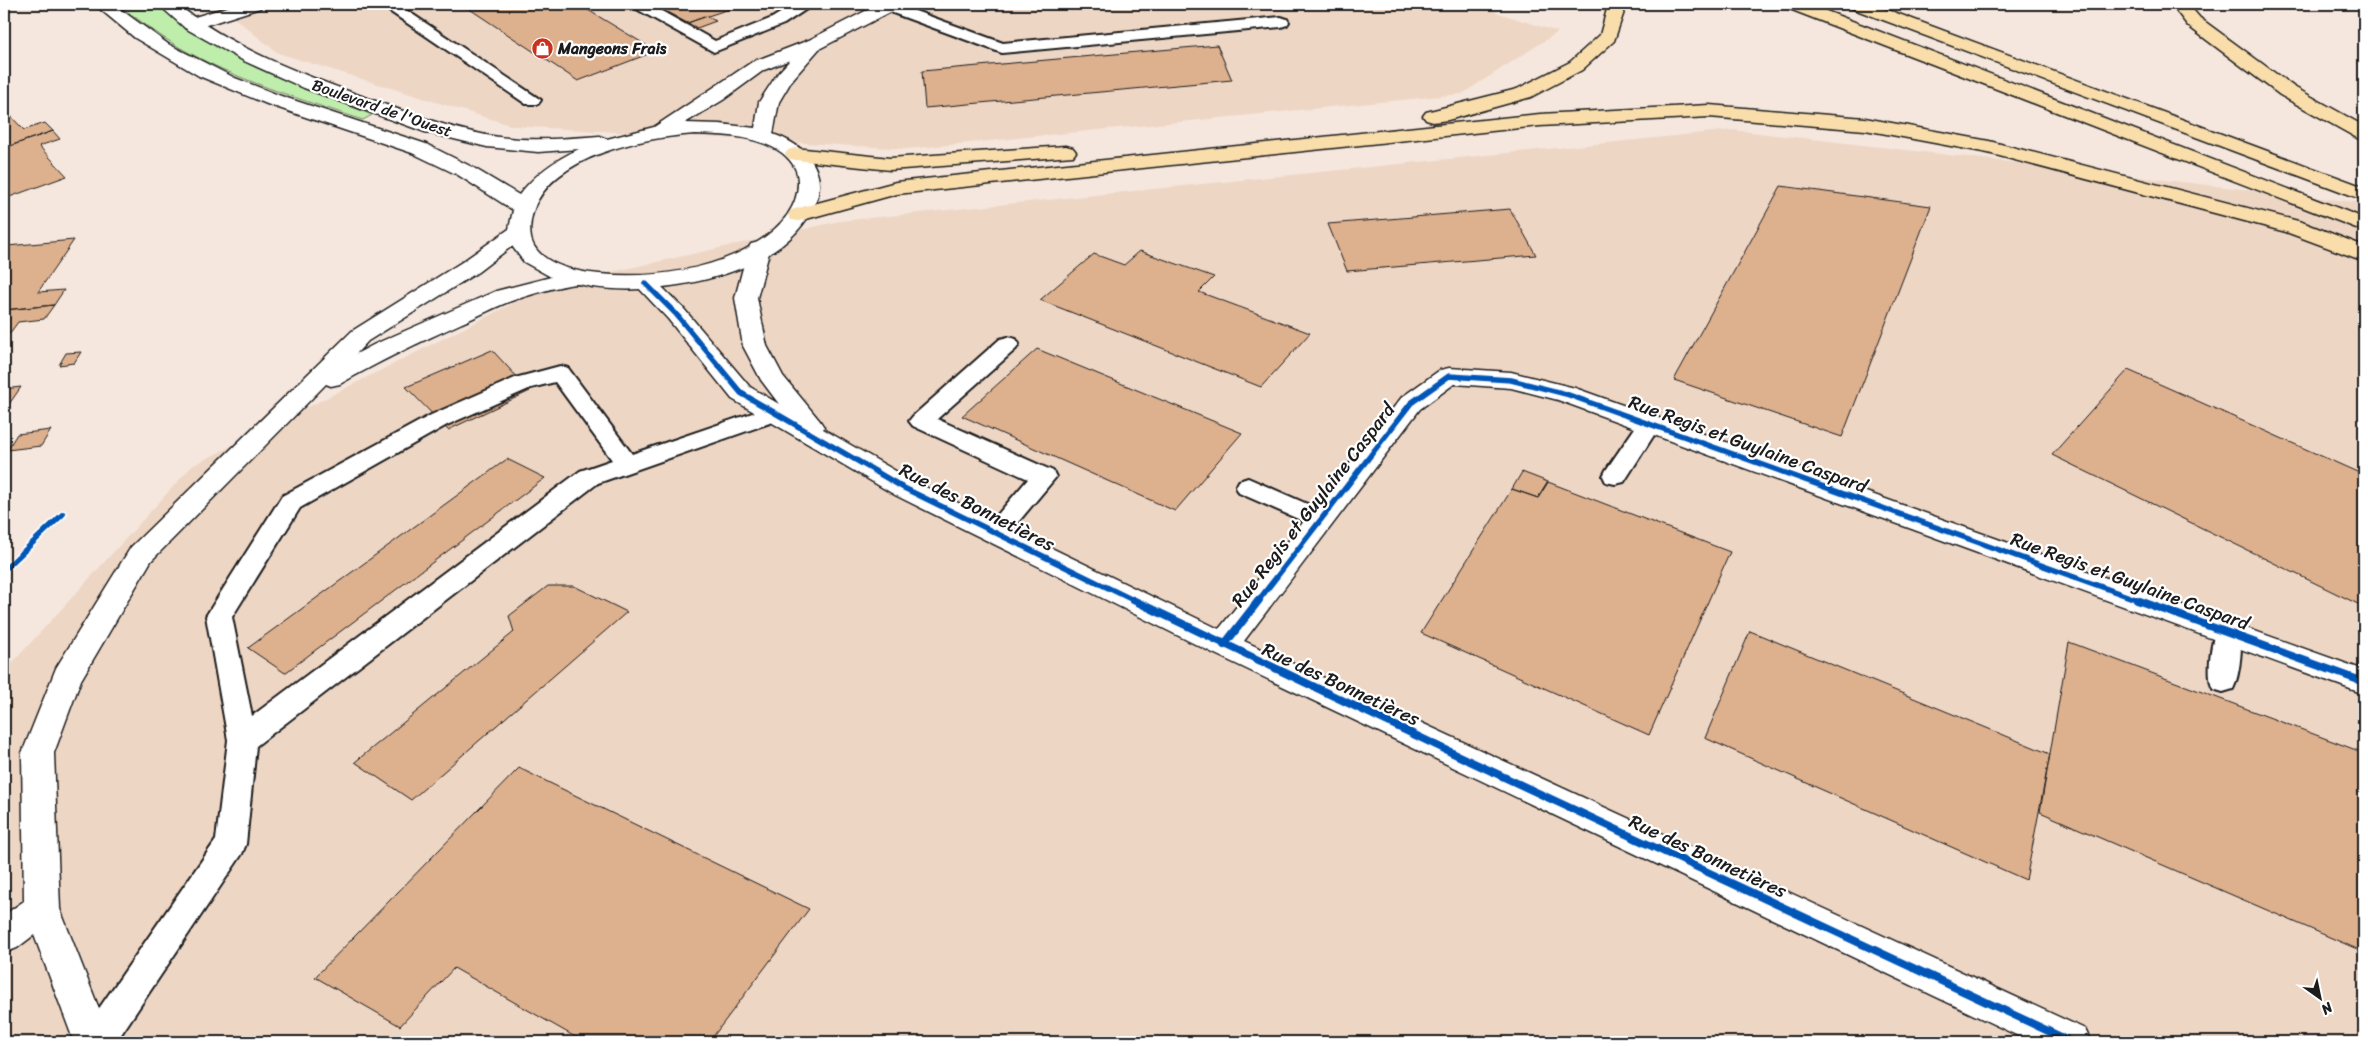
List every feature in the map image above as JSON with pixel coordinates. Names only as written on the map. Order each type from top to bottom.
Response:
[{"type":"highway","points":[[795,154],[890,164],[1278,134],[1448,114],[1524,94],[1576,66],[1608,37],[1616,9],[1613,4]]},
{"type":"highway","points":[[1794,4],[2364,225]]},
{"type":"highway","points":[[1857,4],[2364,194]]},
{"type":"highway","points":[[2179,4],[2194,22],[2287,91],[2364,134]]},
{"type":"highway","points":[[799,215],[896,188],[1540,120],[1709,111],[1865,124],[1989,147],[2294,228],[2364,254]]},
{"type":"street","name":"Boulevard de l'Ouest","points":[[103,4],[148,38],[209,72],[273,99],[405,142],[482,181],[523,207]]},
{"type":"street","name":"Boulevard de l'Ouest","points":[[167,4],[191,24],[250,57],[311,84],[432,128],[487,141],[538,146],[618,141]]},
{"type":"street","points":[[191,24],[254,4]]},
{"type":"street","points":[[656,132],[716,96],[758,66],[814,44],[890,5]]},
{"type":"street","points":[[763,136],[769,102],[785,77],[814,44]]},
{"type":"street","points":[[694,128],[731,130],[763,136],[781,144],[795,154],[808,172],[810,193],[799,215],[783,233],[759,249],[718,268],[686,277],[645,283],[608,283],[575,278],[546,267],[527,252],[518,232],[523,207],[536,187],[558,169],[586,154],[618,141],[656,132],[694,128]]},
{"type":"street","points":[[94,1042],[42,909],[38,753],[67,677],[141,554],[301,394],[360,336],[470,267],[518,232]]},
{"type":"street","name":"Rue des Bonnetières","points":[[759,249],[746,298],[755,346],[773,380],[821,440]]},
{"type":"street","points":[[301,394],[383,349],[428,328],[504,296],[575,278]]},
{"type":"street","name":"Rue des Bonnetières","points":[[645,283],[676,314],[742,393],[904,488],[1224,644],[2072,1042]]},
{"type":"street","name":"Rue Regis et Guylaine Caspard","points":[[1224,644],[1411,403],[1449,376],[1511,380],[1566,394],[2364,682]]},
{"type":"street","points":[[4,936],[42,909]]},
{"type":"lane","points":[[387,4],[532,100]]},
{"type":"lane","points":[[638,4],[714,47],[778,21],[806,4]]},
{"type":"lane","points":[[890,5],[1002,48],[1281,22]]},
{"type":"lane","points":[[995,533],[1044,477],[920,421],[1008,344]]},
{"type":"lane","points":[[94,1042],[231,844],[242,740],[219,616],[291,502],[439,420],[523,383],[560,373],[627,464]]},
{"type":"lane","points":[[242,740],[589,477],[776,413]]},
{"type":"lane","points":[[1615,476],[1649,424]]},
{"type":"lane","points":[[1248,487],[1320,520]]},
{"type":"lane","points":[[2223,681],[2228,633]]},
{"type":"shaded area","points":[[217,4],[1471,4],[1558,32],[1462,94],[907,149],[513,126],[278,53]]},
{"type":"shaded area","points":[[1733,130],[2364,203],[2364,1042],[4,1042],[4,672],[192,466],[545,287],[840,221]]},
{"type":"green space","points":[[117,4],[157,4],[197,34],[226,51],[271,74],[372,115],[363,120],[268,88],[222,69],[169,41]]},
{"type":"building","points":[[462,4],[578,4],[656,51],[578,81]]},
{"type":"building","points":[[652,4],[744,4],[687,23]]},
{"type":"building","points":[[706,16],[716,21],[697,28],[688,23]]},
{"type":"building","points":[[1217,45],[1232,80],[925,108],[922,71]]},
{"type":"building","points":[[4,109],[24,130],[45,123],[53,131],[4,148]]},
{"type":"building","points":[[53,131],[60,139],[39,146],[67,176],[4,199],[4,148]]},
{"type":"building","points":[[1781,186],[1931,206],[1842,437],[1674,380]]},
{"type":"building","points":[[1510,209],[1536,255],[1347,271],[1328,224]]},
{"type":"building","points":[[74,240],[38,292],[64,290],[54,305],[4,310],[4,250],[7,246]]},
{"type":"building","points":[[1140,251],[1214,277],[1199,292],[1310,333],[1261,387],[1040,300],[1094,254],[1124,265]]},
{"type":"building","points":[[54,305],[44,319],[18,322],[4,341],[4,310]]},
{"type":"building","points":[[1037,349],[1242,433],[1175,511],[962,416]]},
{"type":"building","points":[[492,350],[530,391],[448,430],[406,387]]},
{"type":"building","points":[[81,352],[74,363],[59,365],[66,353]]},
{"type":"building","points":[[2128,370],[2364,475],[2364,607],[2052,455]]},
{"type":"building","points":[[21,387],[7,407],[4,407],[4,389]]},
{"type":"building","points":[[51,430],[41,446],[7,450],[17,434]]},
{"type":"building","points":[[507,459],[545,478],[285,673],[248,648]]},
{"type":"building","points":[[1522,472],[1548,482],[1538,498],[1512,489]]},
{"type":"building","points":[[1548,482],[1730,552],[1649,735],[1421,633],[1512,489],[1538,498]]},
{"type":"building","points":[[548,586],[574,586],[627,612],[411,800],[355,762],[514,632],[509,616]]},
{"type":"building","points":[[1750,631],[2050,754],[2026,880],[1705,738]]},
{"type":"building","points":[[2069,642],[2364,753],[2364,952],[2040,812]]},
{"type":"building","points":[[519,768],[809,909],[709,1042],[584,1042],[454,968],[400,1026],[315,977]]},
{"type":"cycle path","points":[[645,283],[676,314],[741,393],[904,488],[1224,645],[2072,1042]]},
{"type":"cycle path","points":[[1224,645],[1411,403],[1449,376],[1511,380],[1566,394],[2364,682]]},
{"type":"cycle path","points":[[4,570],[63,514]]},
{"type":"place","name":"Mangeons Frais","points":[[542,48]]}]
